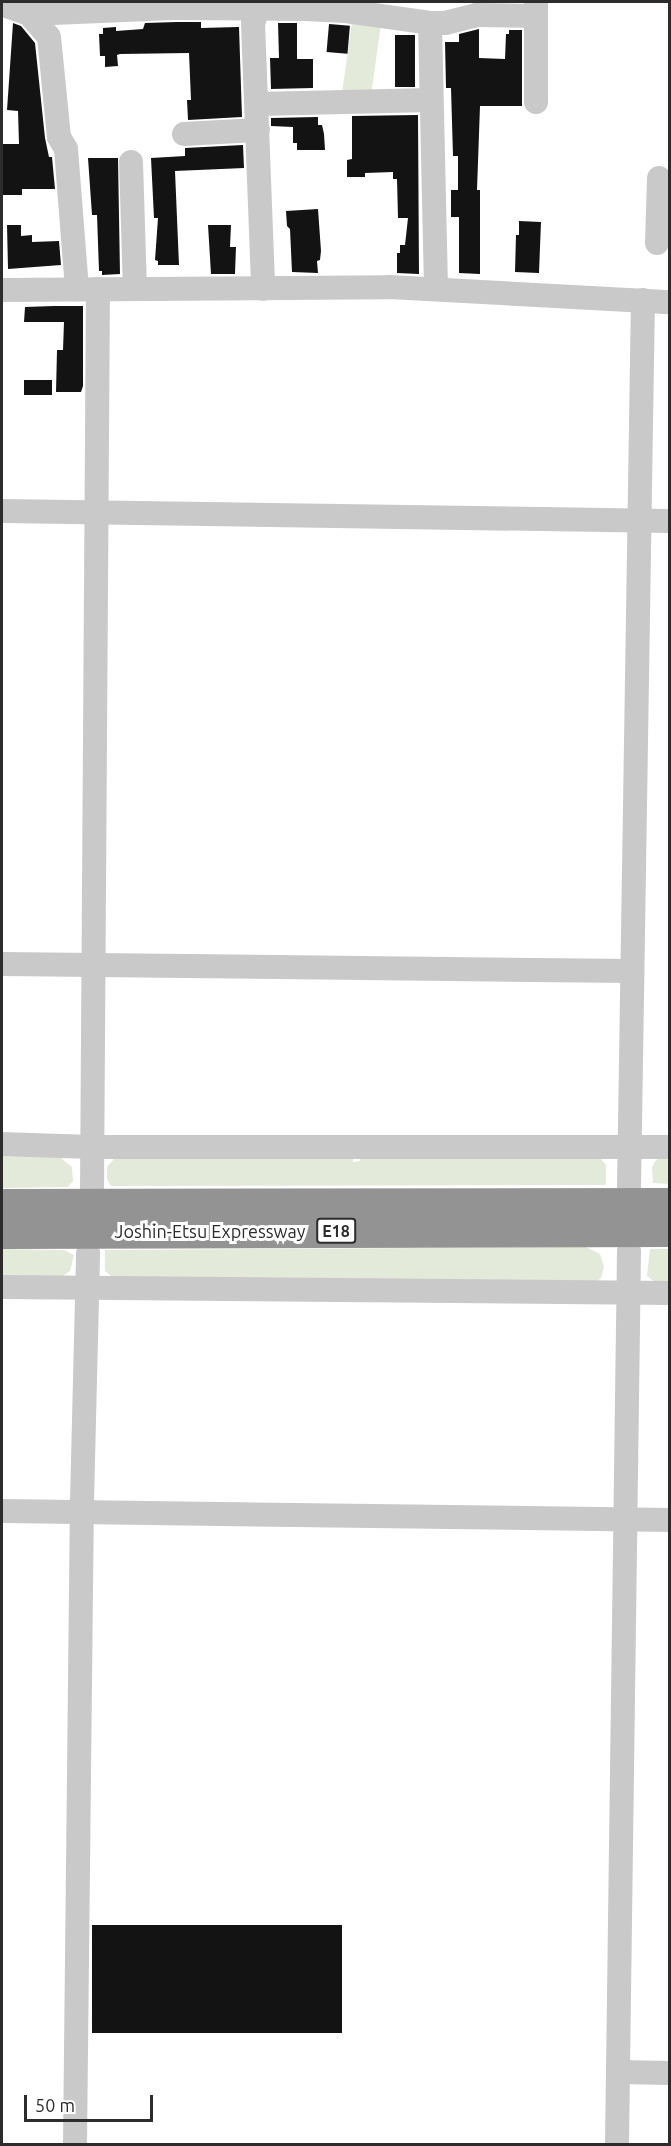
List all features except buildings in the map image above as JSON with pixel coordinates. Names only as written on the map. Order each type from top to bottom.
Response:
[{"type":"highway","name":"Joshin-Etsu Expressway","points":[[2,1205],[669,1204]]},
{"type":"highway","name":"Joshin-Etsu Expressway","points":[[2,1232],[669,1230]]},
{"type":"street","points":[[13,9],[172,5],[259,6],[346,12],[399,11],[430,23],[445,23],[477,15],[536,9],[536,102]]},
{"type":"street","points":[[259,6],[253,23],[263,289]]},
{"type":"street","points":[[13,9],[50,37],[59,137],[66,149],[87,290],[96,512],[92,1190]]},
{"type":"street","points":[[430,23],[436,289]]},
{"type":"street","points":[[257,104],[431,100]]},
{"type":"street","points":[[184,134],[258,130]]},
{"type":"street","points":[[131,162],[135,288]]},
{"type":"street","points":[[657,243],[664,207],[659,178]]},
{"type":"street","points":[[2,290],[436,289],[669,302]]},
{"type":"street","points":[[629,1188],[643,300]]},
{"type":"street","points":[[2,511],[669,521]]},
{"type":"street","points":[[2,964],[632,971]]},
{"type":"street","points":[[2,1144],[91,1147],[669,1147]]},
{"type":"street","points":[[617,2145],[629,1251]]},
{"type":"street","points":[[75,2145],[82,1513],[88,1253]]},
{"type":"street","points":[[2,1287],[669,1293]]},
{"type":"street","points":[[2,1511],[669,1520]]},
{"type":"street","points":[[618,2072],[669,2073]]},
{"type":"green space","points":[[352,22],[381,26],[371,98],[342,94]]},
{"type":"green space","points":[[361,1152],[597,1154],[606,1165],[606,1185],[111,1186],[107,1179],[107,1167],[114,1159],[124,1154],[353,1153],[353,1162],[360,1161]]},
{"type":"green space","points":[[669,1152],[669,1184],[653,1183],[652,1167],[655,1161]]},
{"type":"green space","points":[[2,1153],[60,1157],[72,1167],[73,1181],[68,1187],[2,1188]]},
{"type":"green space","points":[[586,1247],[600,1254],[604,1267],[601,1278],[590,1286],[116,1280],[105,1271],[105,1250]]},
{"type":"green space","points":[[2,1249],[64,1250],[74,1255],[70,1271],[57,1280],[2,1279]]},
{"type":"green space","points":[[650,1249],[669,1249],[669,1286],[660,1286],[647,1276]]}]
